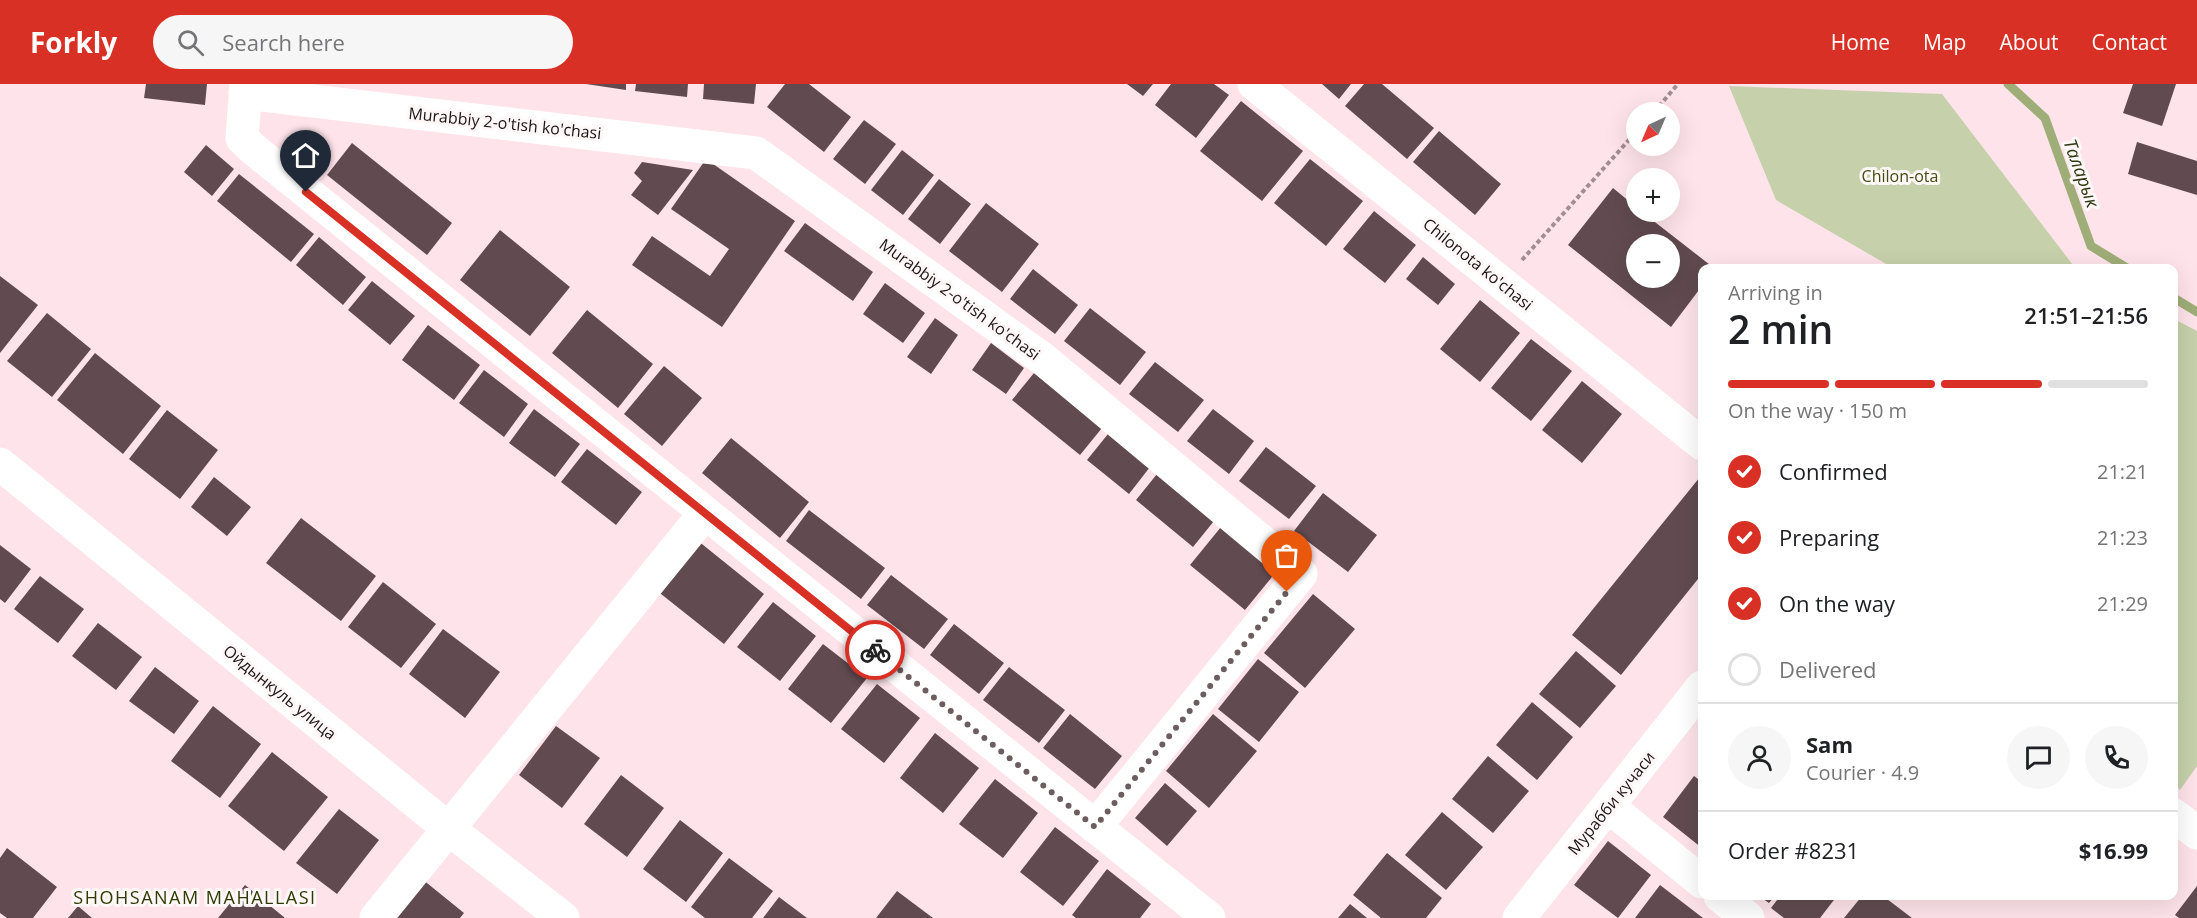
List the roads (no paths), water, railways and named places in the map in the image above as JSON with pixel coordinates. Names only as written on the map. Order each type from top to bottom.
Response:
[{"type":"street","name":"Chilonota ko'chasi","points":[[1254,84],[1698,441]]},
{"type":"street","points":[[245,89],[242,138],[252,148],[1209,918]]},
{"type":"street","name":"Murabbiy 2-o'tish ko'chasi","points":[[245,89],[756,153],[1043,359],[1301,574],[1095,827]]},
{"type":"street","name":"Ойдынкуль улица","points":[[0,464],[449,829],[563,918]]},
{"type":"street","points":[[376,918],[705,513]]},
{"type":"street","name":"Мурабби кучаси","points":[[1519,918],[1698,692]]},
{"type":"street","points":[[1608,806],[1698,879]]},
{"type":"street","points":[[2178,818],[2197,833]]},
{"type":"street","points":[[1725,900],[1748,918]]},
{"type":"waterway","name":"Таларык","points":[[2008,84],[2045,118],[2091,246],[2120,264]]},
{"type":"waterway","name":"Таларык","points":[[2178,300],[2197,312]]},
{"type":"district","name":"SHOHSANAM MAHALLASI","points":[[195,897]]},
{"type":"park label","name":"Chilon-ota","points":[[1900,176]]}]
